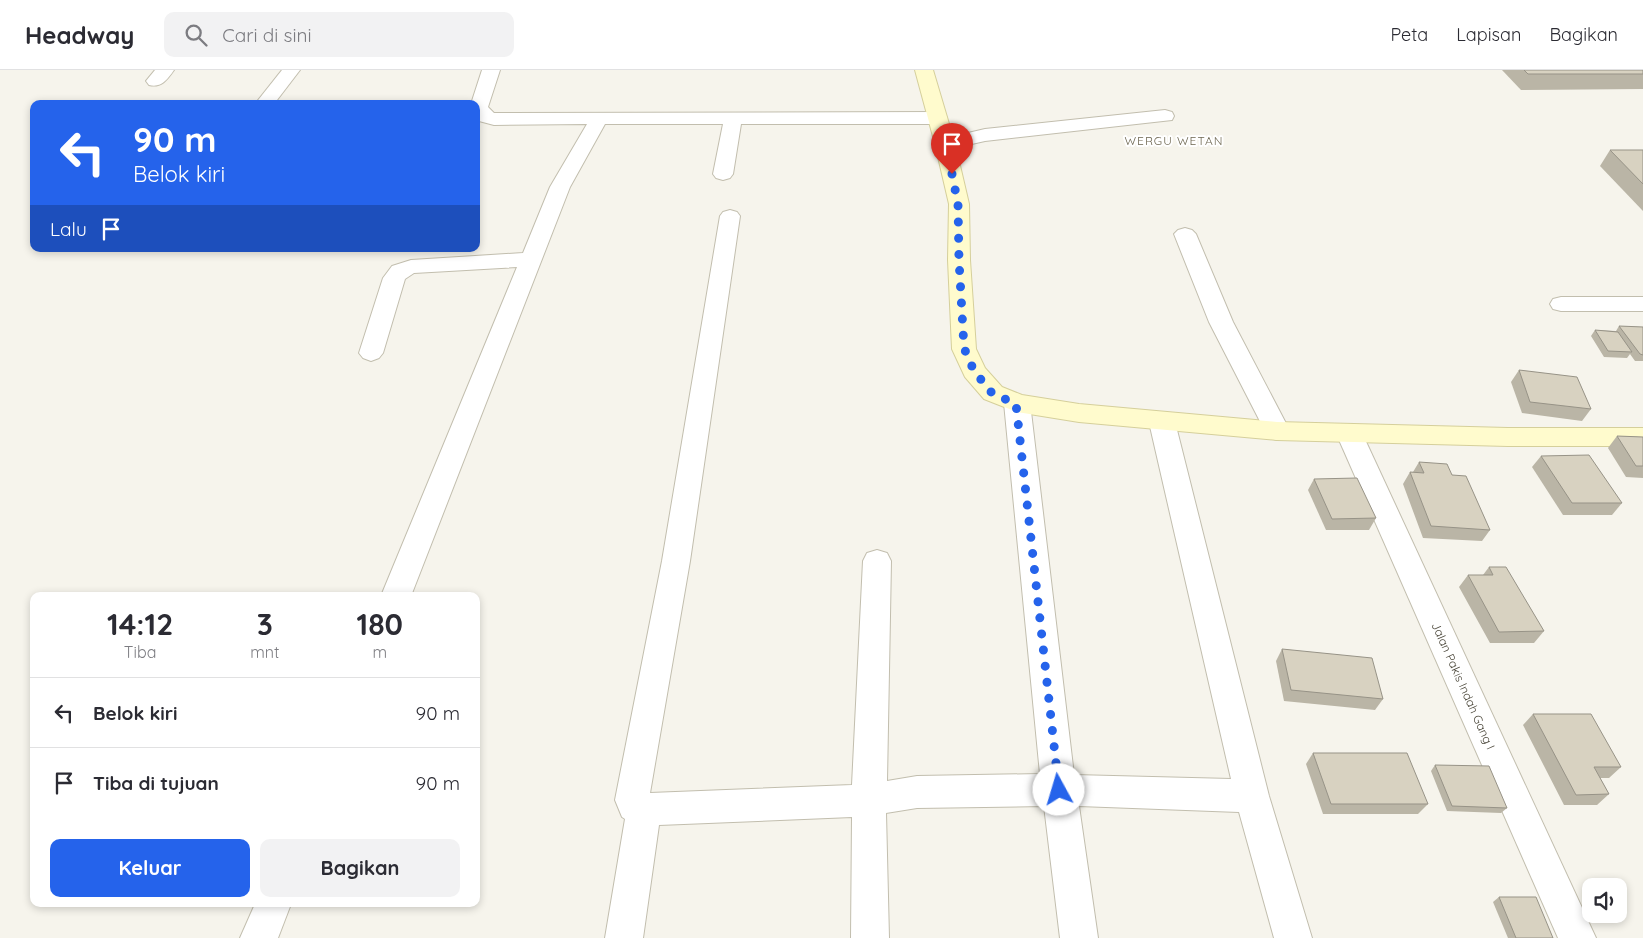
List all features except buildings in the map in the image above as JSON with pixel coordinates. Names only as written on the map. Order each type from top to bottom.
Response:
[{"type":"street","points":[[267,100],[291,70]]},
{"type":"street","points":[[480,105],[491,70]]},
{"type":"street","points":[[924,70],[945,144],[958,204],[964,348],[974,371],[992,393],[1016,404],[1079,413],[1277,431],[1508,437],[1643,437]]},
{"type":"street","points":[[480,109],[486,117],[504,120],[938,118]]},
{"type":"street","points":[[945,144],[986,134],[1165,116]]},
{"type":"street","points":[[723,174],[733,118]]},
{"type":"street","points":[[398,592],[560,187],[599,119]]},
{"type":"street","points":[[730,216],[676,561],[632,793],[634,806],[644,809],[869,800],[916,792],[1059,790],[1252,796]]},
{"type":"street","points":[[1185,234],[1221,322],[1277,431]]},
{"type":"street","points":[[371,353],[394,278],[400,271],[411,267],[532,259]]},
{"type":"street","points":[[1561,304],[1643,304]]},
{"type":"street","points":[[1016,404],[1059,790],[1079,938]]},
{"type":"street","points":[[1162,422],[1252,796],[1293,938]]},
{"type":"street","name":"Jalan Pakis Indah Gang I","points":[[1350,433],[1577,938]]},
{"type":"street","points":[[870,938],[869,800],[877,561]]},
{"type":"street","points":[[624,938],[644,809]]},
{"type":"street","points":[[259,938],[272,907]]},
{"type":"district","name":"WERGU WETAN","points":[[1174,141]]},
{"type":"route","points":[[952,174],[958,204],[964,348],[974,371],[992,393],[1016,404],[1059,790]]}]
